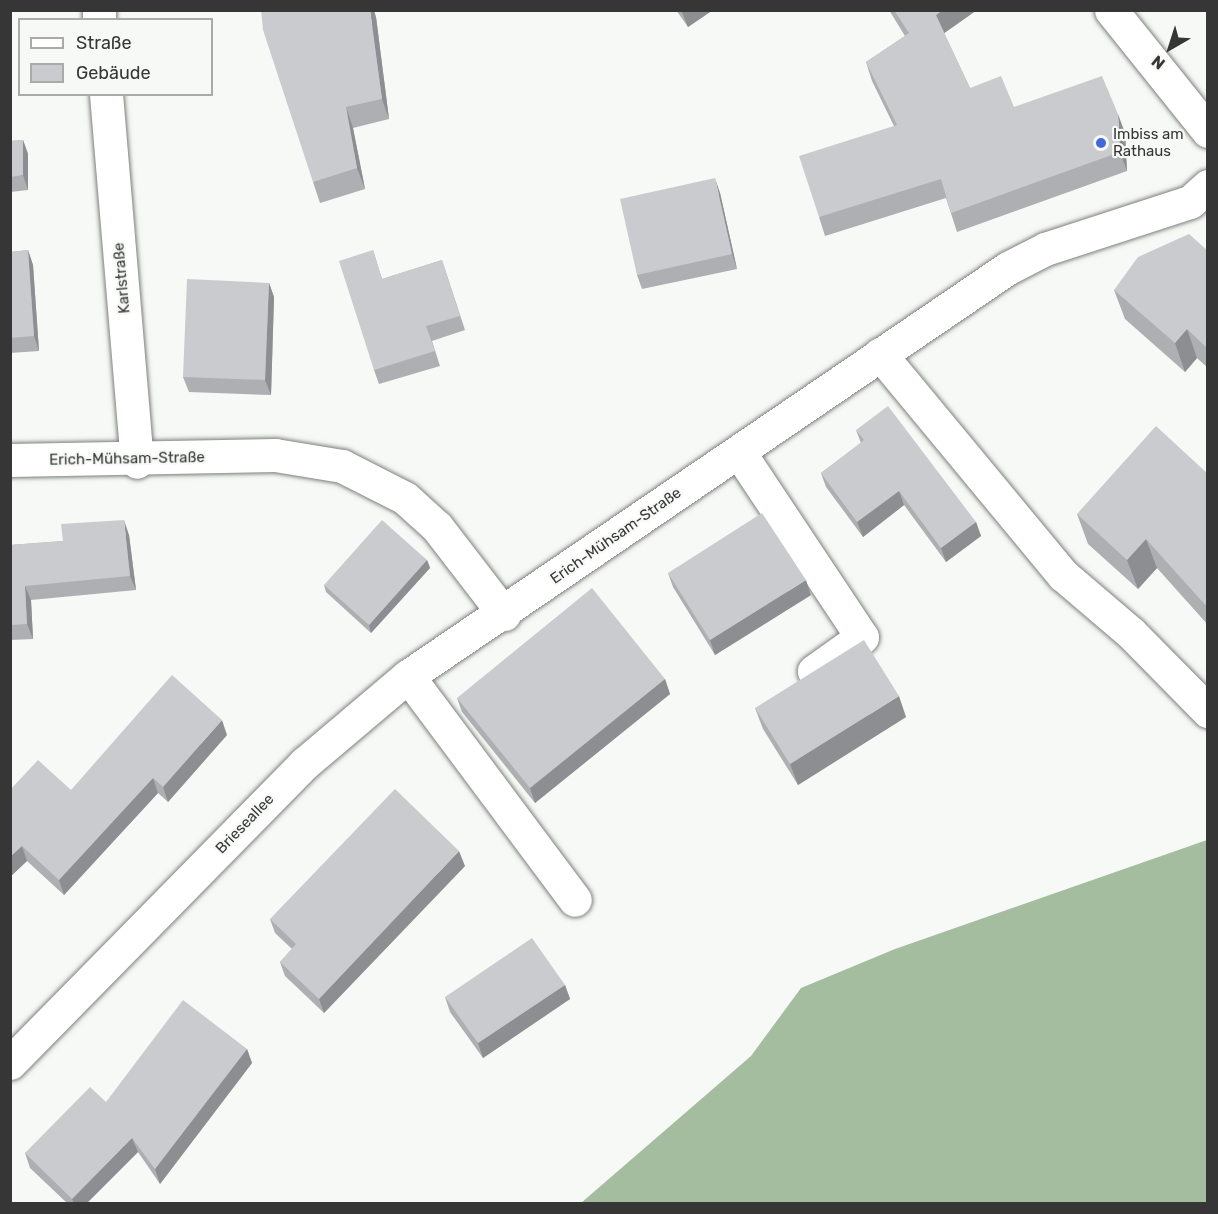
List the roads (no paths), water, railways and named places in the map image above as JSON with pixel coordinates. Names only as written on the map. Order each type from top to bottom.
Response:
[{"type":"street","points":[[1112,10],[1208,131]]},
{"type":"street","name":"Karlstraße","points":[[106,96],[138,462]]},
{"type":"street","name":"Erich-Mühsam-Straße","points":[[10,460],[138,462],[275,455],[342,466],[405,498],[437,527],[504,614],[880,354],[1018,263],[1046,249],[1190,202],[1208,186]]},
{"type":"street","points":[[880,354],[1063,575],[1131,633],[1208,711]]},
{"type":"street","points":[[739,452],[862,637],[814,671]]},
{"type":"street","name":"Brieseallee","points":[[10,1063],[305,763],[408,676],[504,614]]},
{"type":"street","points":[[408,676],[575,900]]},
{"type":"place","name":"Imbiss am Rathaus","points":[[1101,143]]}]
